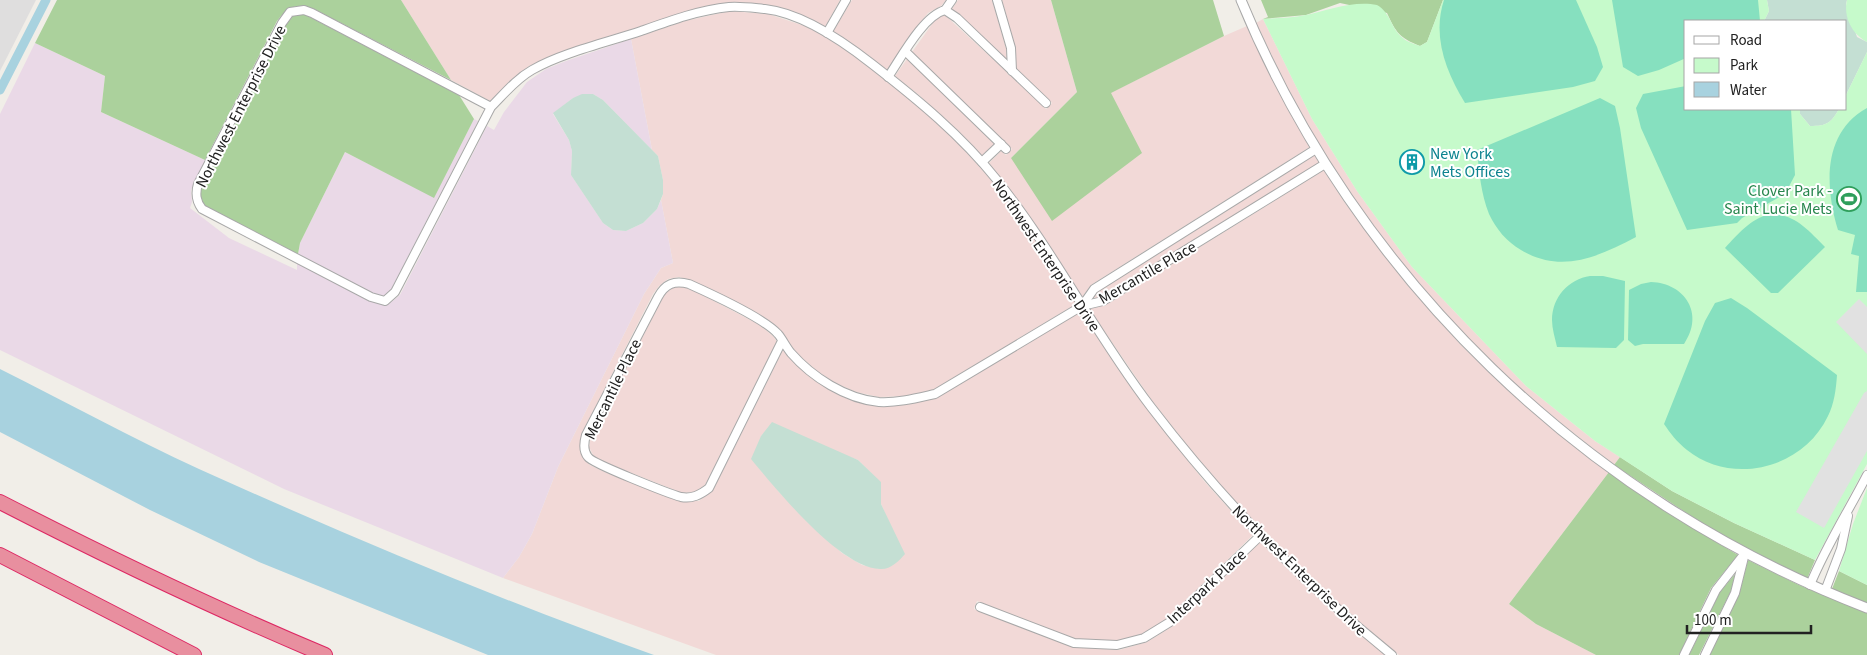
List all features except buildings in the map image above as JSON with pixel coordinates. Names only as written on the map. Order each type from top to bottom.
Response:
[{"type":"highway","points":[[0,502],[77,542],[255,625],[325,655]]},
{"type":"highway","points":[[0,555],[194,655]]},
{"type":"street","points":[[827,33],[846,0]]},
{"type":"street","points":[[888,77],[932,17],[944,10],[952,0]]},
{"type":"street","points":[[997,0],[1011,48],[1012,71]]},
{"type":"street","points":[[1241,0],[1266,54],[1316,149],[1352,204],[1417,290],[1465,342],[1506,382],[1545,416],[1606,464],[1688,520],[1745,553],[1810,585],[1867,608]]},
{"type":"street","name":"Northwest Enterprise Drive","points":[[491,107],[312,12],[304,10],[290,12],[282,23],[198,184],[196,191],[197,202],[202,209],[221,219],[370,297],[386,301],[395,292],[491,107],[513,84],[532,70],[564,57],[683,17],[730,7],[769,9],[807,22],[827,33],[888,77],[963,141],[1030,223],[1082,306],[1149,404],[1208,479],[1260,536],[1348,620],[1392,655]]},
{"type":"street","points":[[944,10],[957,18],[1046,103]]},
{"type":"street","points":[[906,52],[1004,147],[982,162]]},
{"type":"street","name":"Mercantile Place","points":[[1082,306],[1094,289],[1316,149]]},
{"type":"street","name":"Mercantile Place","points":[[1082,306],[1103,301],[1325,164]]},
{"type":"street","name":"Mercantile Place","points":[[681,282],[695,287],[762,322],[778,334],[782,342],[709,488],[698,496],[682,497],[609,469],[588,458],[584,448],[586,435],[658,297],[662,290],[670,284],[681,282]]},
{"type":"street","points":[[782,342],[813,373],[833,386],[855,396],[879,402],[910,400],[935,394],[1082,306]]},
{"type":"street","points":[[1810,585],[1827,547],[1850,509],[1867,475]]},
{"type":"street","points":[[1825,591],[1842,549],[1850,509]]},
{"type":"street","name":"Interpark Place","points":[[980,607],[1074,643],[1117,645],[1144,638],[1170,622],[1260,536]]},
{"type":"street","points":[[1684,655],[1716,590],[1745,553]]},
{"type":"street","points":[[1705,655],[1735,593],[1745,553]]},
{"type":"shaded area","points":[[0,0],[36,0],[0,71]]},
{"type":"shaded area","points":[[401,0],[840,0],[825,27],[808,18],[770,5],[728,3],[681,13],[529,66],[510,81],[490,101],[451,80]]},
{"type":"shaded area","points":[[852,0],[946,0],[941,6],[928,13],[887,70],[833,32]]},
{"type":"shaded area","points":[[958,0],[992,0],[1006,48],[1007,60],[952,9]]},
{"type":"shaded area","points":[[1002,0],[1051,0],[1077,92],[1011,158],[1110,93],[1247,26],[1286,105],[1310,147],[1091,285],[1082,297],[1033,221],[989,163],[1001,151],[1006,155],[1012,149],[912,52],[935,20],[941,16],[946,16],[1046,109],[1052,103],[1016,69],[1015,47]]},
{"type":"shaded area","points":[[730,11],[768,14],[805,26],[825,36],[860,60],[914,102],[959,144],[994,183],[1026,225],[1076,304],[933,390],[909,396],[879,397],[856,392],[835,383],[816,370],[794,351],[781,331],[764,318],[690,280],[679,277],[668,279],[653,294],[582,433],[580,448],[584,459],[590,465],[680,501],[699,501],[713,490],[783,350],[811,377],[831,390],[853,400],[880,406],[911,404],[938,397],[1080,312],[1146,407],[1204,481],[1253,535],[1167,619],[1142,634],[1116,641],[1075,639],[977,601],[974,609],[1073,647],[1119,650],[1147,642],[1173,626],[1260,542],[1345,622],[1385,655],[716,655],[503,578],[519,557],[532,534],[558,467],[644,294],[661,268],[673,263],[661,200],[663,180],[658,156],[652,150],[631,39],[685,21]],"holes":[[[770,427],[858,460],[880,482],[881,504],[891,527],[881,569],[862,565],[842,553],[778,491],[761,436]]]},
{"type":"shaded area","points":[[1263,19],[1312,119],[1357,191],[1412,267],[1526,386],[1595,441],[1620,457],[1614,465],[1509,380],[1420,287],[1351,195],[1320,147],[1294,102],[1256,23]]},
{"type":"shaded area","points":[[631,39],[652,150],[603,100],[593,94],[573,98],[553,114],[569,140],[572,151],[571,175],[603,223],[613,230],[626,231],[643,223],[657,209],[661,200],[673,263],[661,268],[644,294],[558,467],[532,534],[519,557],[503,578],[284,489],[0,350],[0,114],[35,43],[105,76],[101,112],[205,160],[191,190],[192,202],[190,208],[229,238],[297,270],[297,263],[369,301],[385,305],[400,295],[487,126],[494,130],[504,112],[527,82],[546,69]]},
{"type":"shaded area","points":[[907,59],[995,144],[982,156],[920,96],[895,76]]},
{"type":"shaded area","points":[[474,119],[478,121],[391,290],[384,296],[372,293],[298,254],[300,243],[345,152],[434,197]]},
{"type":"shaded area","points":[[1315,155],[1319,163],[1101,297],[1093,299],[1098,292]]},
{"type":"shaded area","points":[[1324,170],[1343,200],[1404,281],[1461,345],[1542,420],[1609,472],[1509,604],[1536,624],[1596,655],[1399,655],[1351,616],[1263,533],[1211,476],[1153,402],[1089,309],[1106,305]]},
{"type":"shaded area","points":[[679,286],[693,290],[760,325],[777,342],[705,485],[696,492],[682,493],[594,457],[589,447],[591,437],[662,299],[672,288]]},
{"type":"shaded area","points":[[1859,299],[1867,307],[1867,354],[1836,322]]},
{"type":"shaded area","points":[[1867,391],[1867,451],[1824,528],[1796,512],[1864,393]]},
{"type":"green space","points":[[57,0],[401,0],[451,80],[314,9],[302,6],[293,7],[285,12],[277,21],[205,160],[101,112],[105,76],[35,43]]},
{"type":"green space","points":[[1051,0],[1213,0],[1224,36],[1111,93],[1142,153],[1052,221],[1011,158],[1077,92]]},
{"type":"green space","points":[[1261,0],[1443,0],[1427,42],[1420,46],[1399,34],[1387,13],[1340,3],[1306,15],[1263,19],[1268,17]]},
{"type":"green space","points":[[1443,0],[1767,0],[1769,11],[1764,20],[1684,20],[1684,110],[1800,110],[1800,114],[1810,126],[1828,123],[1838,110],[1847,110],[1847,93],[1867,52],[1867,464],[1815,560],[1734,523],[1672,491],[1595,441],[1526,386],[1412,267],[1357,191],[1312,119],[1263,19],[1301,16],[1350,5],[1377,5],[1382,8],[1399,34],[1407,41],[1420,46],[1427,42]]},
{"type":"green space","points":[[1444,0],[1576,0],[1597,47],[1603,67],[1595,81],[1573,87],[1465,103],[1452,79],[1440,40],[1441,13]]},
{"type":"green space","points":[[1612,0],[1758,0],[1760,20],[1684,20],[1684,59],[1659,70],[1638,76],[1623,67]]},
{"type":"green space","points":[[1767,0],[1847,0],[1846,4],[1857,37],[1867,42],[1867,52],[1847,93],[1847,20],[1764,20],[1769,11]]},
{"type":"green space","points":[[1847,0],[1867,0],[1867,42],[1853,30],[1850,24],[1846,13]]},
{"type":"green space","points":[[304,14],[459,95],[474,119],[434,198],[345,152],[300,243],[298,254],[205,206],[201,200],[200,192],[286,25],[293,16]]},
{"type":"green space","points":[[1684,86],[1684,110],[1791,110],[1795,175],[1785,194],[1742,218],[1737,223],[1687,230],[1641,128],[1636,108],[1643,94]]},
{"type":"green space","points":[[582,94],[593,94],[603,100],[658,156],[663,180],[663,194],[657,209],[643,223],[626,231],[613,230],[603,223],[571,175],[572,151],[569,140],[553,113],[573,98]]},
{"type":"green space","points":[[1600,98],[1615,106],[1636,237],[1608,251],[1579,260],[1565,262],[1550,261],[1536,257],[1511,243],[1502,235],[1492,220],[1482,190],[1477,150]]},
{"type":"green space","name":"Clover Park - Saint Lucie Mets","points":[[1867,108],[1867,292],[1856,292],[1859,256],[1851,254],[1855,235],[1838,230],[1831,196],[1831,162],[1835,146],[1842,132],[1852,119]]},
{"type":"green space","points":[[1800,110],[1838,110],[1828,123],[1821,125],[1810,126],[1800,114]]},
{"type":"green space","points":[[1770,214],[1794,220],[1807,229],[1825,247],[1778,293],[1771,293],[1725,248],[1750,223]]},
{"type":"green space","points":[[1590,276],[1603,276],[1625,281],[1624,340],[1616,348],[1557,347],[1552,323],[1558,297],[1563,290],[1575,281]]},
{"type":"green space","points":[[1651,282],[1673,288],[1682,294],[1688,302],[1692,311],[1692,322],[1690,333],[1684,344],[1643,344],[1635,346],[1628,340],[1629,290],[1641,284]]},
{"type":"green space","points":[[1731,298],[1837,375],[1832,407],[1817,434],[1802,449],[1784,460],[1765,466],[1745,469],[1724,467],[1705,461],[1683,447],[1664,424],[1705,321],[1715,303]]},
{"type":"green space","points":[[772,422],[858,460],[881,482],[881,504],[905,554],[897,562],[891,567],[880,569],[864,565],[846,556],[828,542],[792,507],[751,459],[761,436]]},
{"type":"green space","points":[[1620,457],[1672,491],[1734,523],[1815,560],[1807,579],[1750,552],[1691,516],[1614,465]]},
{"type":"green space","points":[[1609,472],[1686,524],[1738,555],[1711,588],[1679,655],[1596,655],[1536,624],[1509,604]]},
{"type":"green space","points":[[1867,488],[1867,585],[1839,571],[1853,524]]},
{"type":"green space","points":[[1748,560],[1799,585],[1867,613],[1867,655],[1709,655],[1739,595]]},
{"type":"green space","points":[[1839,571],[1867,585],[1867,604],[1832,589]]},
{"type":"green space","points":[[1735,574],[1731,591],[1699,655],[1689,655],[1720,592]]},
{"type":"water","points":[[0,369],[174,457],[311,519],[482,590],[654,655],[488,655],[259,562],[150,510],[0,432]]},
{"type":"waterway","points":[[0,90],[46,0]]},
{"type":"place","name":"New York Mets Offices","points":[[1412,162]]},
{"type":"place","name":"Clover Park - Saint Lucie Mets","points":[[1849,199]]}]
